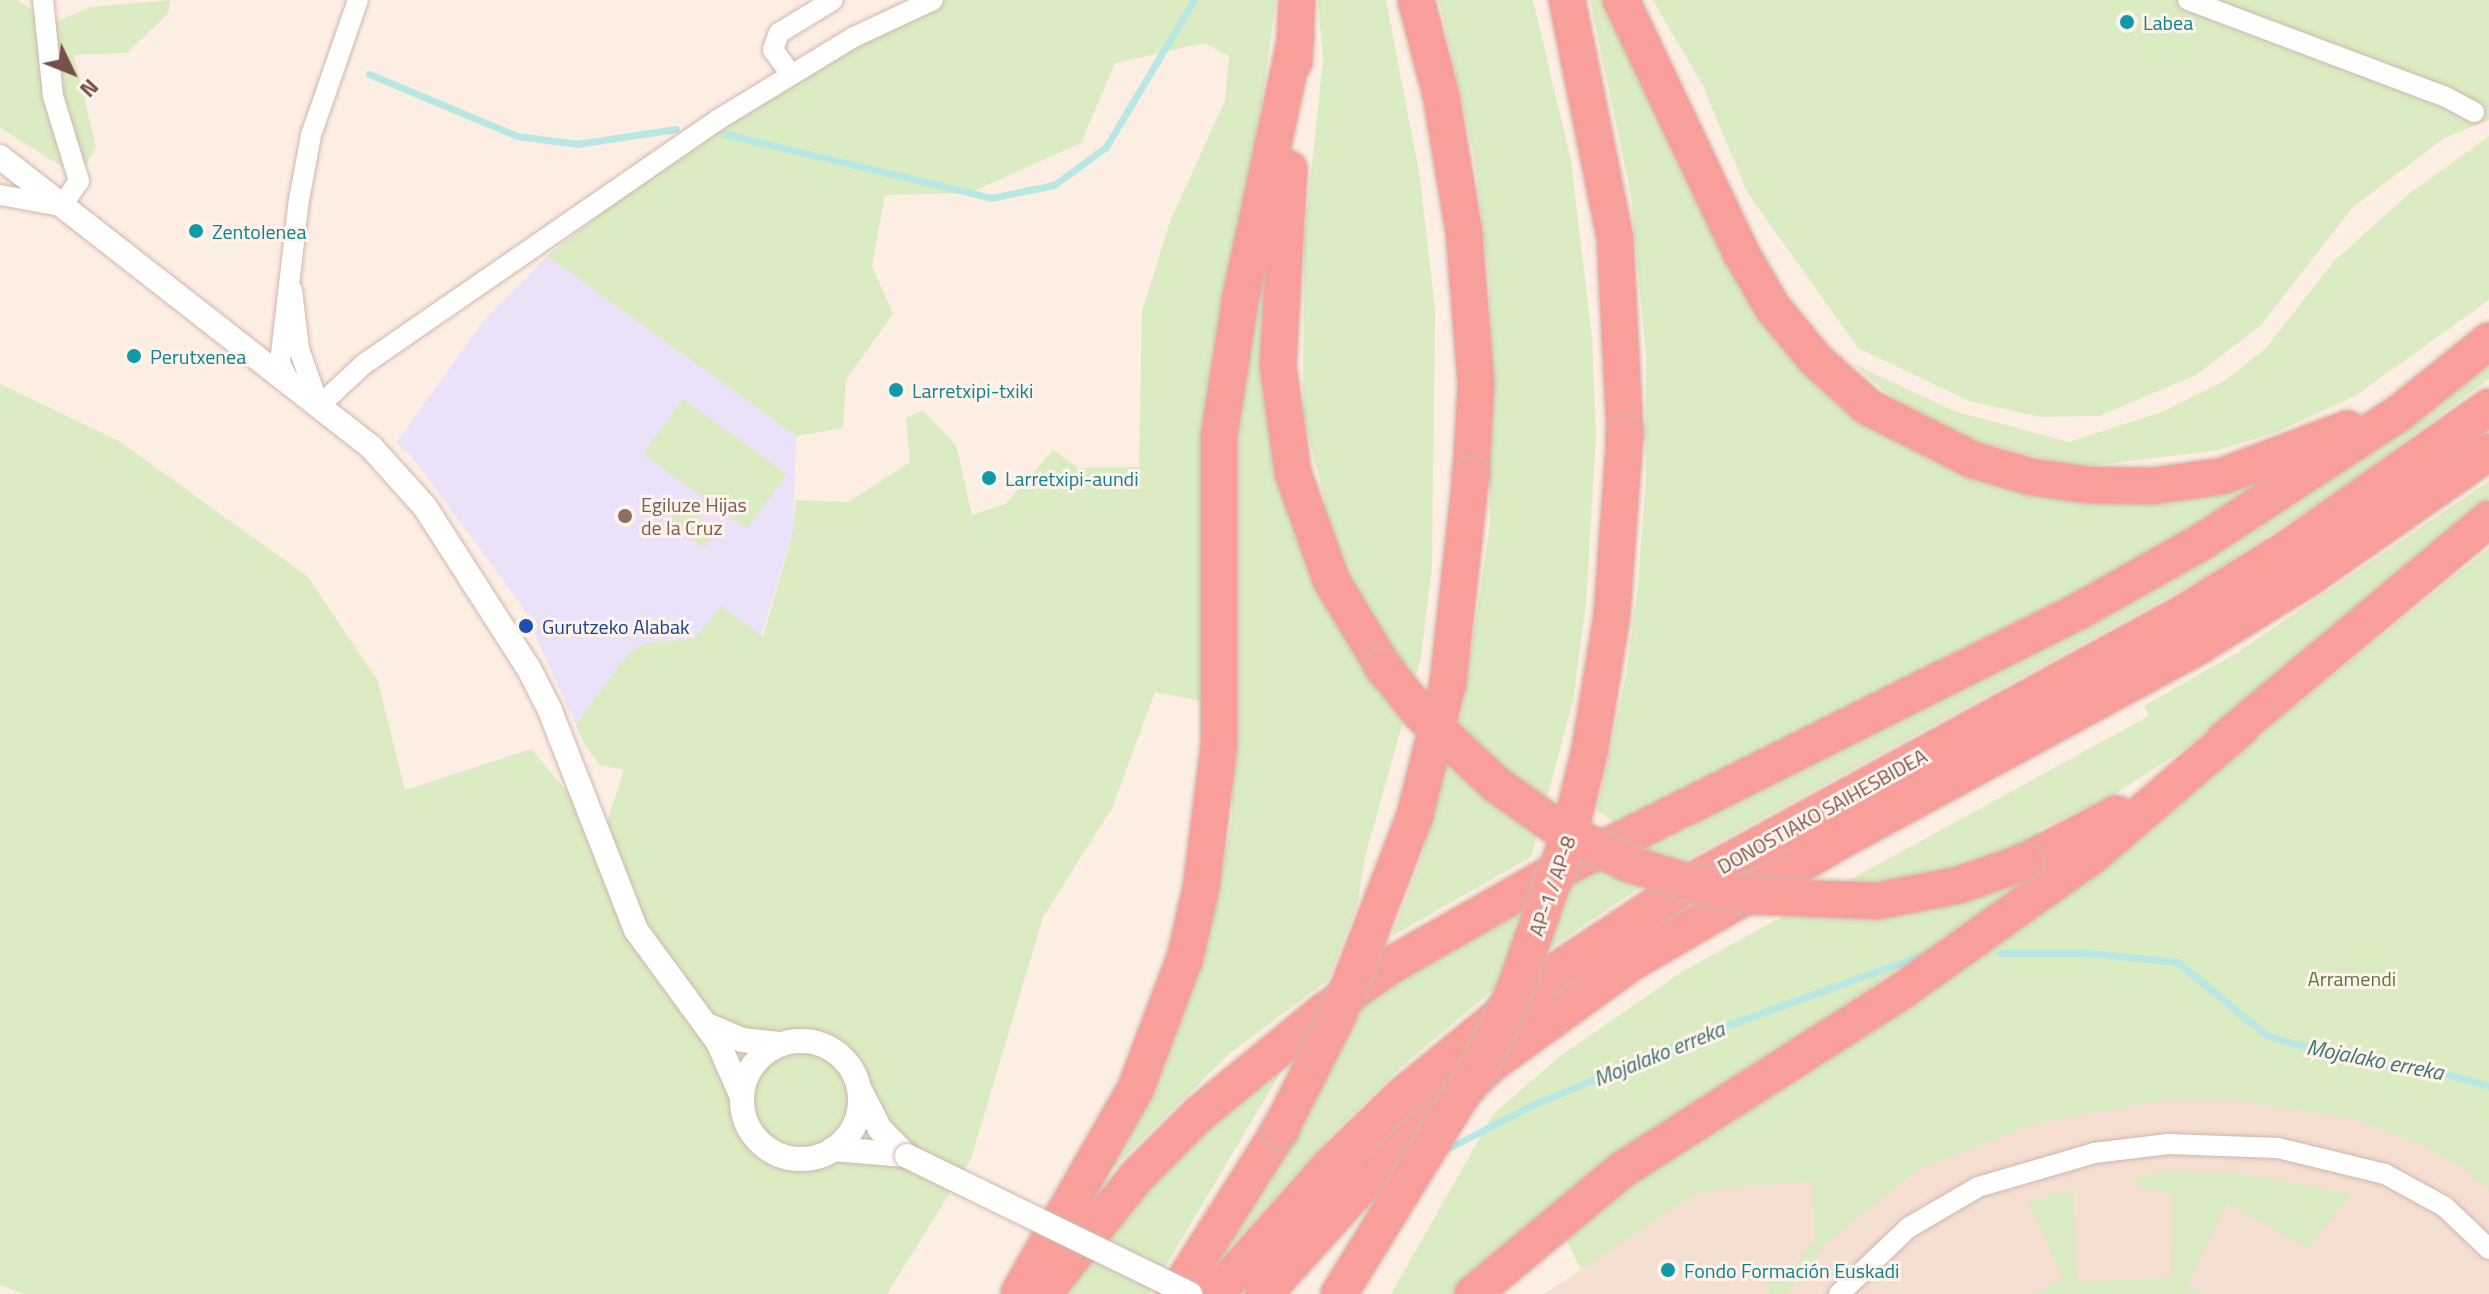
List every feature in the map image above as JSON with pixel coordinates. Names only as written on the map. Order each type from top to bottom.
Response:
[{"type":"highway","points":[[1297,0],[1278,366],[1293,473],[1331,580],[1353,620],[1420,713],[1497,785],[1552,824],[1627,863],[1749,896],[1807,902],[1877,901],[1959,885],[2025,862],[2126,809],[2242,727]]},
{"type":"highway","points":[[1176,1294],[1280,1130],[1349,990],[1415,815],[1448,683],[1471,475],[1476,383],[1464,232],[1441,95],[1416,0]]},
{"type":"highway","name":"AP-1 / AP-8","points":[[1339,1294],[1483,1060],[1544,912],[1590,749],[1612,614],[1625,433],[1615,238],[1567,0]]},
{"type":"highway","points":[[1621,0],[1741,253],[1773,308],[1816,360],[1868,407],[1973,460],[2032,477],[2089,485],[2152,486],[2223,476],[2348,429],[2489,339]]},
{"type":"highway","points":[[1019,1294],[1135,1090],[1185,958],[1201,888],[1219,746],[1220,423],[1241,296],[1296,38]]},
{"type":"highway","points":[[1043,1294],[1136,1177],[1199,1114],[1325,1011],[1393,964],[1540,880],[2079,611],[2203,541],[2398,414],[2489,339]]},
{"type":"highway","name":"DONOSTIAKO SAIHESBIDEA","points":[[1216,1294],[1320,1176],[1401,1097],[1547,977],[1691,882],[2182,614],[2290,547],[2489,407]]},
{"type":"highway","name":"DONOSTIAKO SAIHESBIDEA","points":[[1264,1294],[1364,1184],[1491,1064],[1631,963],[1823,850],[2200,645],[2310,577],[2489,452]]},
{"type":"highway","points":[[1473,1294],[1622,1170],[1903,990],[2093,855],[2489,519]]},
{"type":"highway","points":[[1364,1294],[1442,1150],[1483,1060]]},
{"type":"street","points":[[43,0],[53,96],[79,181],[62,206]]},
{"type":"street","points":[[291,385],[280,363],[311,135],[358,0]]},
{"type":"street","points":[[790,73],[773,50],[779,33],[833,0]]},
{"type":"street","points":[[319,406],[364,364],[790,73],[933,0]]},
{"type":"street","points":[[2188,0],[2444,96],[2474,112]]},
{"type":"street","points":[[0,157],[319,406],[399,475],[518,651],[549,708],[636,930],[728,1060],[752,1133],[772,1151],[798,1159],[833,1149],[907,1156]]},
{"type":"street","points":[[0,195],[62,206]]},
{"type":"street","points":[[292,290],[299,349],[319,406]]},
{"type":"street","points":[[705,1025],[742,1040],[781,1044],[807,1040],[825,1045],[846,1062],[880,1129],[907,1156],[1190,1294]]},
{"type":"street","points":[[742,1097],[750,1068],[781,1044]]},
{"type":"street","points":[[833,1149],[856,1121],[859,1085]]},
{"type":"street","points":[[1839,1294],[1902,1232],[1978,1187],[2094,1153],[2168,1144],[2278,1148],[2385,1174],[2445,1207],[2489,1249]]},
{"type":"shaded area","name":"Egiluze Hijas de la Cruz","points":[[547,256],[796,436],[793,532],[746,685],[600,765],[585,745],[522,606],[412,457],[396,443],[482,323]]},
{"type":"shaded area","points":[[2489,591],[2489,1294],[1544,1294],[1699,1191]]},
{"type":"green space","points":[[0,0],[16,0],[54,23],[90,7],[170,0],[169,12],[127,53],[74,55],[96,147],[79,177],[0,128]]},
{"type":"green space","points":[[942,0],[1276,0],[1255,151],[1214,352],[1203,495],[1202,701],[1155,692],[1112,808],[1043,917],[971,1159],[887,1294],[25,1294],[0,1285],[0,384],[119,441],[307,576],[378,681],[405,790],[531,749],[603,834],[624,770],[600,765],[576,726],[592,702],[629,653],[646,643],[694,639],[721,606],[763,637],[793,532],[796,500],[848,502],[910,462],[906,418],[923,410],[956,445],[972,515],[1005,504],[1053,450],[1078,468],[1139,467],[1142,311],[1170,222],[1225,100],[1229,56],[1204,43],[1115,63],[1081,143],[969,193],[885,195],[872,266],[893,314],[846,380],[843,428],[796,436],[547,256],[712,126]]},
{"type":"green space","points":[[1318,0],[1386,0],[1420,177],[1435,310],[1432,567],[1421,657],[1365,857],[1357,906],[1328,980],[1230,1053],[1108,1173],[1148,1100],[1186,1008],[1213,916],[1232,820],[1233,455],[1259,280],[1266,279],[1265,403],[1276,459],[1295,519],[1325,500],[1303,415],[1304,241],[1323,60]]},
{"type":"green space","points":[[1439,0],[1533,0],[1571,161],[1592,338],[1596,435],[1586,605],[1573,701],[1531,857],[1392,936],[1421,859],[1463,706],[1490,525],[1490,286],[1474,154]]},
{"type":"green space","points":[[1590,0],[1602,0],[1745,295],[1776,342],[1840,405],[1931,461],[1987,484],[2041,496],[2109,503],[2171,501],[2249,486],[2253,492],[2118,571],[1615,823],[1597,810],[1626,675],[1638,585],[1646,478],[1646,356],[1631,195]]},
{"type":"green space","points":[[1653,0],[2489,0],[2489,120],[2444,138],[2352,208],[2261,325],[2196,375],[2099,416],[2040,417],[1969,401],[1858,348],[1747,192],[1703,86]]},
{"type":"green space","points":[[2489,136],[2489,300],[2355,396],[2277,432],[2215,451],[2078,467],[1967,439],[1895,400],[1854,364],[1954,411],[2069,442],[2162,412],[2226,380],[2266,348],[2334,261],[2409,194]]},
{"type":"green space","points":[[2489,360],[2489,379],[2335,493],[2205,577],[1660,874],[1513,973],[1400,1068],[1330,1136],[1218,1261],[1299,1127],[1363,995]]},
{"type":"green space","points":[[683,399],[787,474],[747,529],[643,454]]},
{"type":"green space","points":[[2489,481],[2489,498],[2185,749],[2113,795],[2038,830],[2050,866],[1806,1031],[1507,1246],[1454,1294],[1391,1294],[1494,1113],[1563,1054],[1683,971],[2149,716],[2144,706],[2238,652]]},
{"type":"green space","points":[[682,504],[717,529],[703,548],[668,523]]},
{"type":"green space","name":"Arramendi","points":[[2489,548],[2489,1191],[2467,1170],[2423,1145],[2356,1120],[2230,1099],[2171,1099],[2037,1123],[1915,1171],[1823,1246],[1787,1294],[1771,1294],[1764,1278],[1767,1274],[1780,1284],[1815,1240],[1812,1182],[1721,1188],[1701,1195],[1699,1191],[1581,1270],[1565,1237],[1676,1151],[2094,870]]},
{"type":"green space","points":[[1296,1047],[1149,1294],[1059,1294],[1139,1193]]},
{"type":"green space","points":[[2166,1171],[2238,1173],[2351,1193],[2309,1249],[2227,1203],[2187,1286],[2203,1294],[2032,1294],[2063,1279],[2028,1201],[2074,1191],[2077,1282],[2171,1277],[2172,1194],[2133,1186],[2133,1178]]},
{"type":"waterway","points":[[725,134],[991,198],[1054,185],[1106,147],[1194,0]]},
{"type":"waterway","points":[[369,74],[517,136],[577,144],[676,129]]},
{"type":"waterway","name":"Mojalako erreka","points":[[1443,1151],[1532,1105],[1701,1035],[1933,951]]},
{"type":"waterway","name":"Mojalako erreka","points":[[2001,953],[2087,953],[2178,962],[2266,1035],[2346,1059],[2446,1074],[2489,1086]]},
{"type":"place","name":"Labea","points":[[2127,22]]},
{"type":"place","name":"Zentolenea","points":[[196,231]]},
{"type":"place","name":"Perutxenea","points":[[134,356]]},
{"type":"place","name":"Larretxipi-txiki","points":[[896,390]]},
{"type":"place","name":"Larretxipi-aundi","points":[[989,478]]},
{"type":"place","name":"Egiluze Hijas de la Cruz","points":[[625,516]]},
{"type":"place","name":"Gurutzeko Alabak","points":[[526,626]]},
{"type":"place","name":"Fondo Formación Euskadi","points":[[1668,1270]]}]
